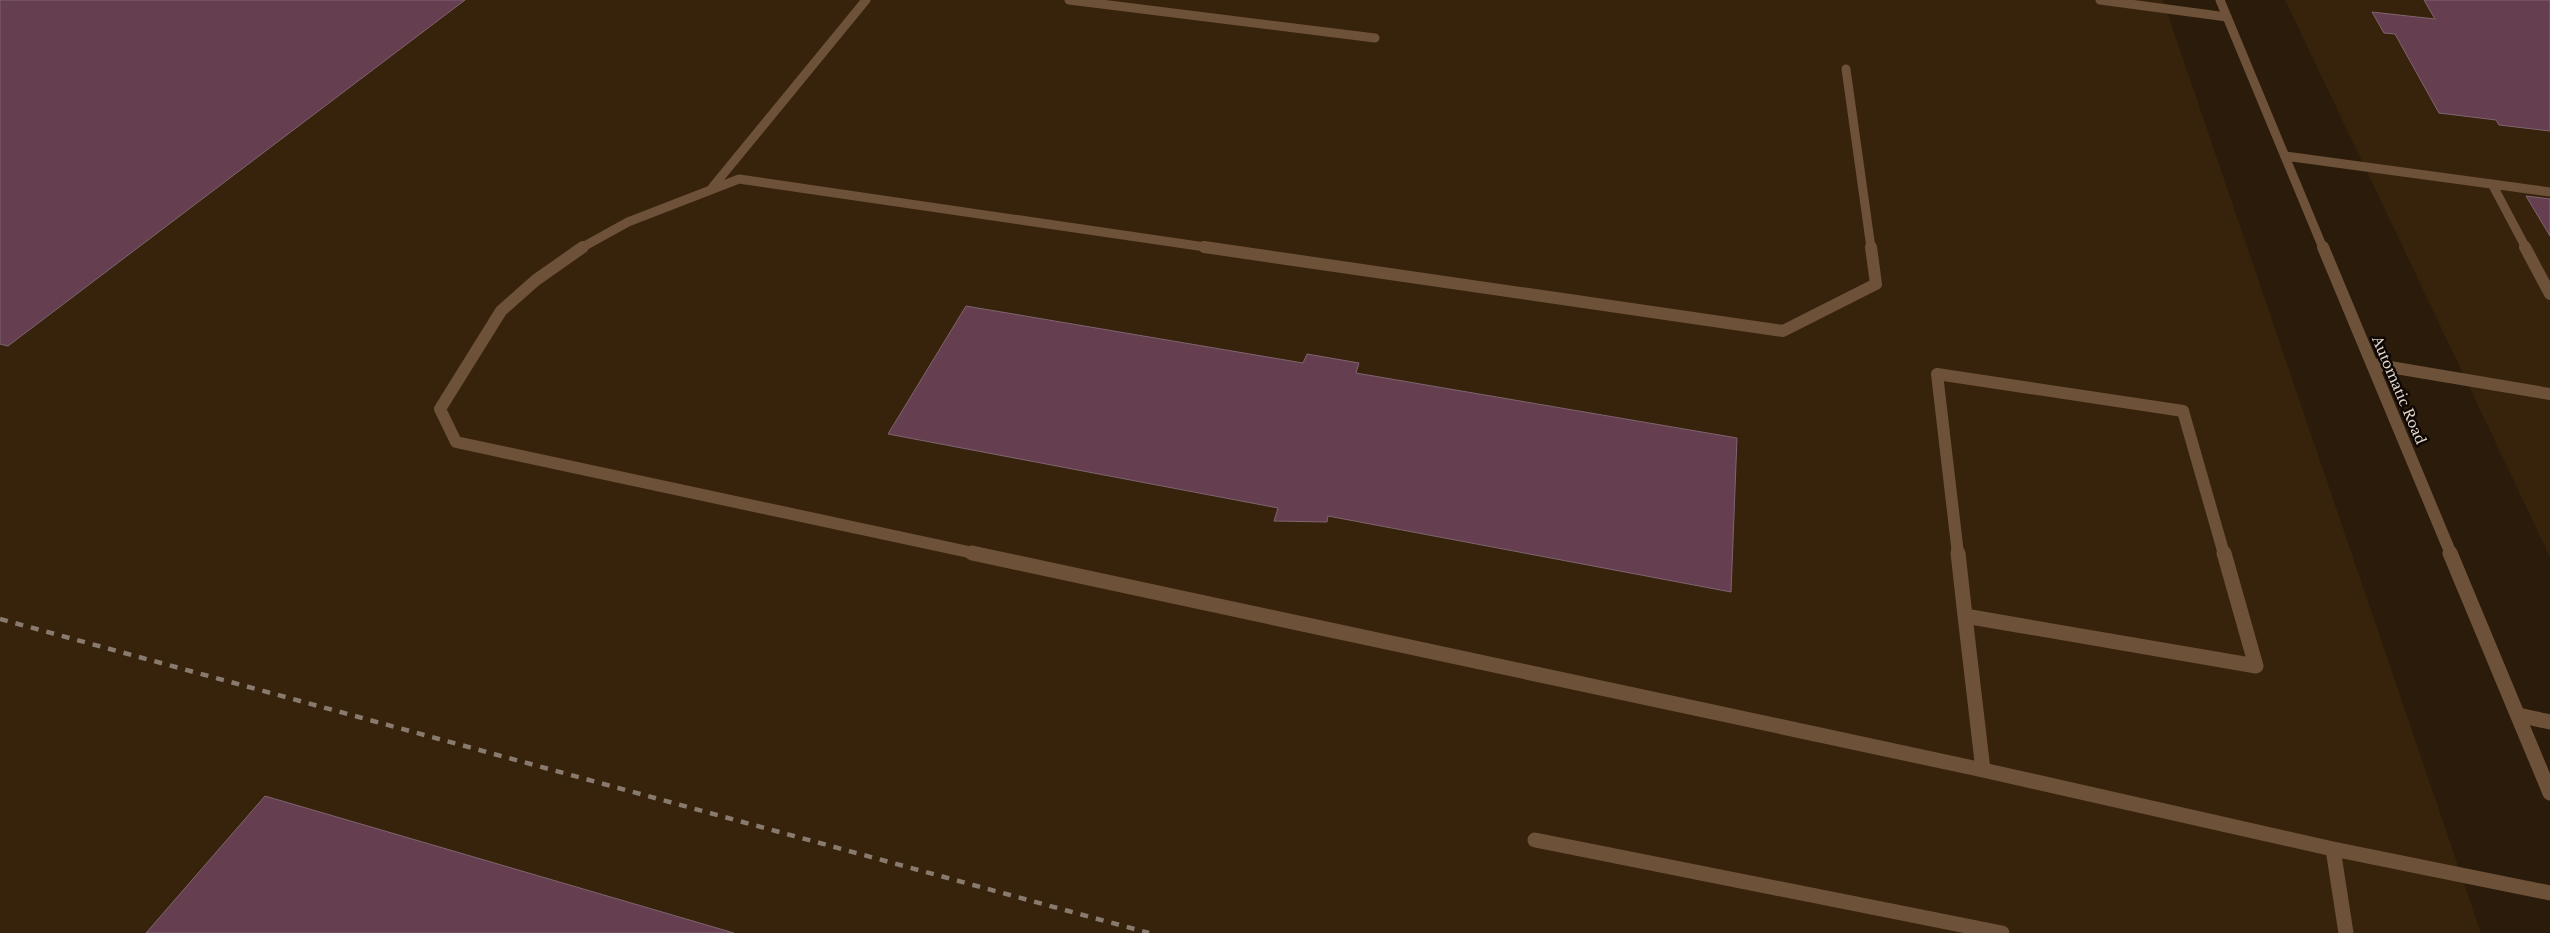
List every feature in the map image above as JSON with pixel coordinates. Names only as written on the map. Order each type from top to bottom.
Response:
[{"type":"street","points":[[710,190],[866,0]]},
{"type":"street","points":[[1069,0],[1375,38]]},
{"type":"street","points":[[2100,0],[2227,17]]},
{"type":"street","name":"Automatic Road","points":[[2220,0],[2550,793]]},
{"type":"street","points":[[1846,70],[1876,284],[1783,331],[740,179],[628,222],[584,246],[536,280],[501,310],[440,409],[456,442],[1983,770],[2333,849],[2550,893]]},
{"type":"street","points":[[2285,156],[2550,192]]},
{"type":"street","points":[[2492,184],[2550,294]]},
{"type":"street","points":[[2372,364],[2550,394]]},
{"type":"street","points":[[1965,616],[2256,666],[2183,411],[1937,374],[1965,616],[1983,770]]},
{"type":"street","points":[[2518,715],[2550,722]]},
{"type":"street","points":[[1535,840],[2002,933]]},
{"type":"street","points":[[2333,849],[2346,933]]},
{"type":"shaded area","points":[[0,0],[2163,0],[2481,933],[0,933]]},
{"type":"shaded area","points":[[2285,0],[2550,0],[2550,557],[2399,239]]},
{"type":"building","points":[[0,0],[465,0],[8,346],[0,344]]},
{"type":"building","points":[[2424,0],[2550,0],[2550,131],[2499,125],[2496,120],[2439,113],[2395,34],[2384,33],[2372,12],[2435,19]]},
{"type":"building","points":[[2526,196],[2550,199],[2550,236]]},
{"type":"building","points":[[966,306],[1303,363],[1307,354],[1359,363],[1356,373],[1737,438],[1731,592],[1328,516],[1327,522],[1274,521],[1278,508],[888,434]]},
{"type":"building","points":[[265,796],[734,933],[146,933]]},
{"type":"railway","points":[[0,619],[1149,933]]}]
